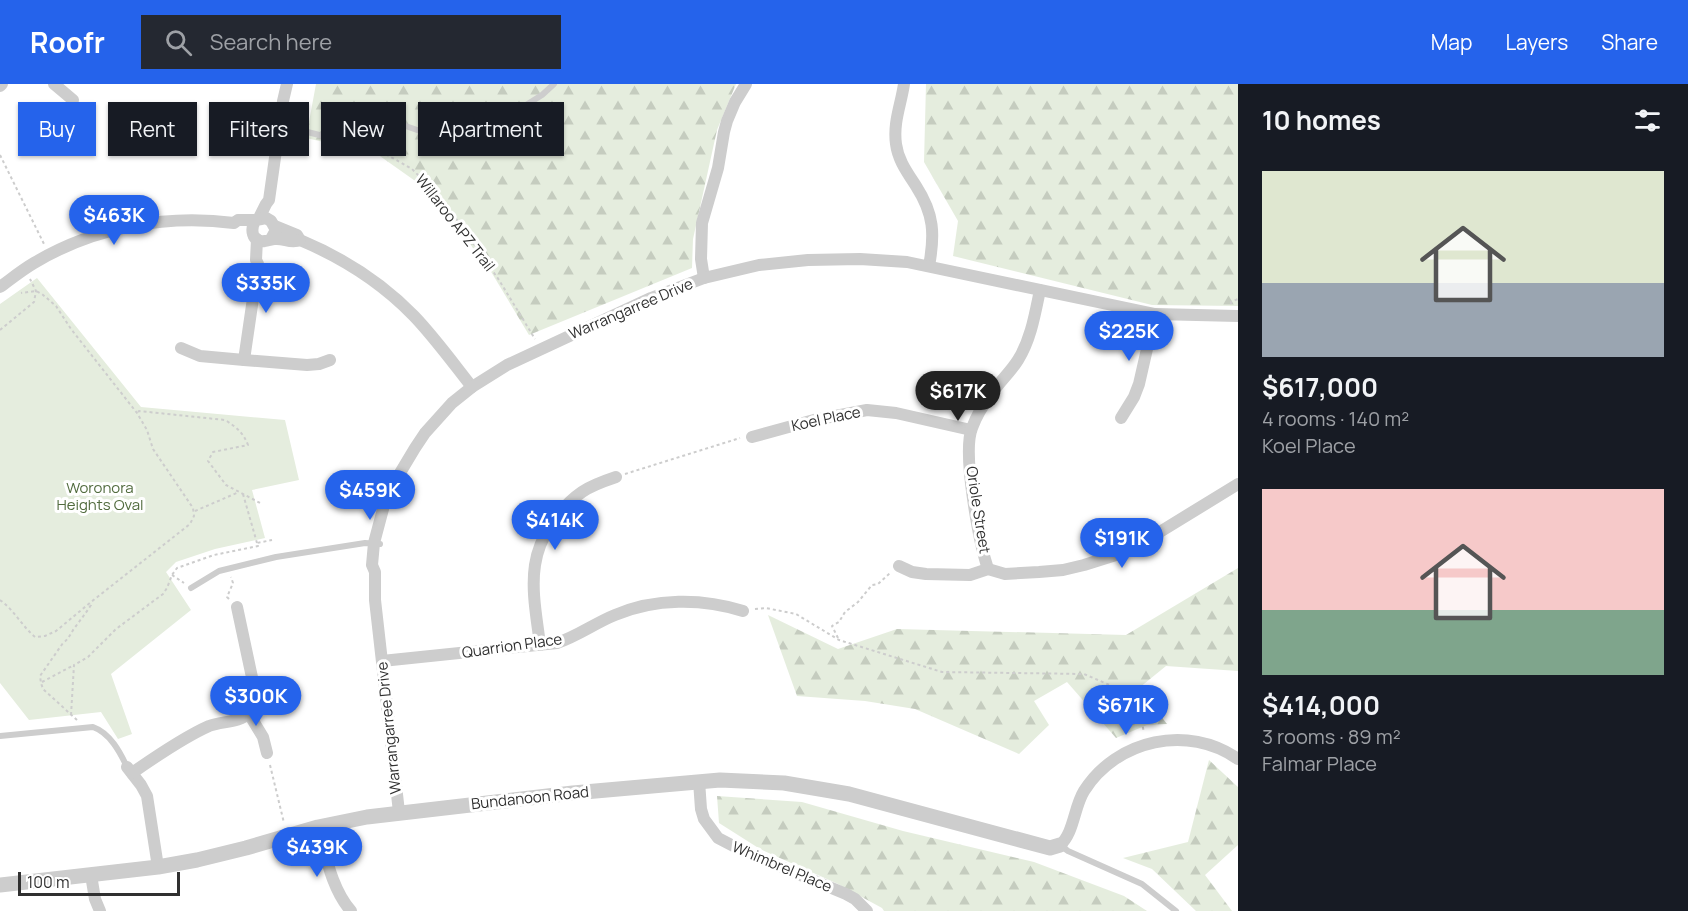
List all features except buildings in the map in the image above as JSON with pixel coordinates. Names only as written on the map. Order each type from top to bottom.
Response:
[{"type":"street","points":[[54,84],[73,100]]},
{"type":"street","points":[[284,102],[287,84]]},
{"type":"street","points":[[704,278],[701,259],[702,223],[718,168],[727,121],[746,84]]},
{"type":"street","points":[[904,84],[896,120],[896,144],[902,164],[922,196],[930,217],[933,243],[929,266]]},
{"type":"street","points":[[266,221],[272,206],[269,200],[275,156]]},
{"type":"street","points":[[0,287],[23,270],[50,255],[104,233],[141,224],[181,220],[234,223],[238,220],[266,221],[335,256],[384,288],[415,317],[472,387]]},
{"type":"street","points":[[262,238],[252,225],[266,221]]},
{"type":"street","points":[[262,238],[275,234],[266,221]]},
{"type":"street","points":[[234,223],[237,229],[262,238],[295,242],[300,240]]},
{"type":"street","points":[[244,360],[258,264],[256,260],[262,238]]},
{"type":"street","name":"Warrangarree Drive","points":[[399,812],[375,600],[377,544],[397,486],[397,478],[425,433],[446,409],[472,387],[507,365],[651,298],[704,278],[759,265],[808,260],[860,259],[907,262],[1155,314],[1238,316]]},
{"type":"street","name":"Oriole Street","points":[[988,569],[972,488],[969,453],[971,430],[990,396],[1024,350],[1040,290]]},
{"type":"street","points":[[1121,418],[1139,384],[1155,314]]},
{"type":"street","points":[[181,348],[200,356],[244,360],[307,365],[330,360]]},
{"type":"street","name":"Koel Place","points":[[752,437],[814,420],[867,410],[896,413],[971,430]]},
{"type":"street","points":[[540,645],[534,581],[535,563],[546,535],[562,510],[581,493],[616,477]]},
{"type":"street","points":[[899,566],[912,572],[926,574],[970,575],[988,569],[1005,574],[1063,570],[1104,560],[1137,546],[1238,484]]},
{"type":"street","name":"Quarrion Place","points":[[382,661],[557,643],[616,614],[654,604],[711,603],[743,611]]},
{"type":"street","points":[[158,867],[147,796],[130,770],[209,726],[249,714],[256,696],[237,607]]},
{"type":"street","points":[[249,714],[263,737],[267,753]]},
{"type":"street","points":[[1060,845],[1068,832],[1084,791],[1109,764],[1135,748],[1148,743],[1182,739],[1213,745],[1238,759]]},
{"type":"street","name":"Bundanoon Road","points":[[0,885],[158,867],[197,860],[318,827],[399,812],[699,781],[764,782],[817,788],[849,794],[1050,848],[1060,845]]},
{"type":"street","name":"Whimbrel Place","points":[[699,781],[704,819],[718,838],[743,851],[846,894],[867,911]]},
{"type":"street","points":[[318,827],[333,879],[351,911]]},
{"type":"street","points":[[90,875],[100,911]]},
{"type":"lane","points":[[406,126],[449,141],[467,142],[542,95],[554,84]]},
{"type":"lane","points":[[192,588],[219,572],[276,557],[377,544]]},
{"type":"lane","points":[[0,736],[93,727],[105,734],[119,750],[130,770]]},
{"type":"lane","points":[[1060,845],[1068,851],[1143,884],[1176,911]]},
{"type":"path","points":[[0,155],[50,255]]},
{"type":"path","name":"Willaroo APZ Trail","points":[[389,156],[412,169],[457,220],[499,280],[541,348]]},
{"type":"path","points":[[0,330],[34,302],[36,291],[32,281],[23,270]]},
{"type":"path","points":[[0,600],[9,606],[26,630],[35,637],[45,636],[56,631],[190,524],[194,516],[193,507],[153,448],[147,430],[137,412],[71,329],[57,306],[36,291],[21,292]]},
{"type":"path","points":[[137,412],[225,420],[235,426],[244,435],[248,445],[213,452],[208,461],[226,485],[262,504]]},
{"type":"path","points":[[616,477],[737,439],[752,437]]},
{"type":"path","points":[[193,512],[241,493]]},
{"type":"path","points":[[41,682],[88,657],[116,629],[164,594],[177,568],[214,555],[258,546],[241,493]]},
{"type":"path","points":[[257,543],[272,540]]},
{"type":"path","points":[[839,640],[832,626],[839,622],[845,612],[858,602],[872,585],[878,584],[899,566]]},
{"type":"path","points":[[230,569],[233,583],[227,597],[237,607]]},
{"type":"path","points":[[172,575],[192,588]]},
{"type":"path","points":[[83,727],[49,695],[40,676],[77,624],[82,621],[91,602]]},
{"type":"path","points":[[743,611],[766,608],[796,614],[839,640],[942,672],[1084,674],[1112,686],[1138,707],[1144,732]]},
{"type":"path","points":[[71,715],[74,665]]},
{"type":"path","points":[[267,753],[284,823]]},
{"type":"green space","points":[[316,84],[736,84],[717,130],[693,239],[692,268],[529,335],[490,270],[428,190],[380,156],[406,156],[406,102],[321,102],[321,141],[309,139],[309,122]]},
{"type":"green space","points":[[926,84],[1238,84],[1238,306],[1152,305],[953,256],[958,221],[924,162]]},
{"type":"green space","name":"Woronora Heights Oval","points":[[37,278],[141,407],[285,420],[299,480],[252,490],[265,538],[215,549],[176,562],[166,572],[191,610],[111,674],[132,734],[118,739],[101,712],[29,720],[0,683],[0,304]]},
{"type":"green space","points":[[1238,568],[1238,671],[1166,666],[1139,688],[1167,724],[1147,725],[1116,738],[1067,682],[1034,701],[1049,725],[1019,754],[915,709],[865,701],[797,696],[768,615],[838,649],[897,629],[1126,635]]},
{"type":"green space","points":[[1209,760],[1238,787],[1238,845],[1205,875],[1232,911],[1196,911],[1152,869],[1123,858],[1188,842]]},
{"type":"green space","points":[[717,796],[802,802],[903,831],[1034,862],[1124,896],[1147,911],[884,911],[838,884],[760,849],[719,823]]}]
